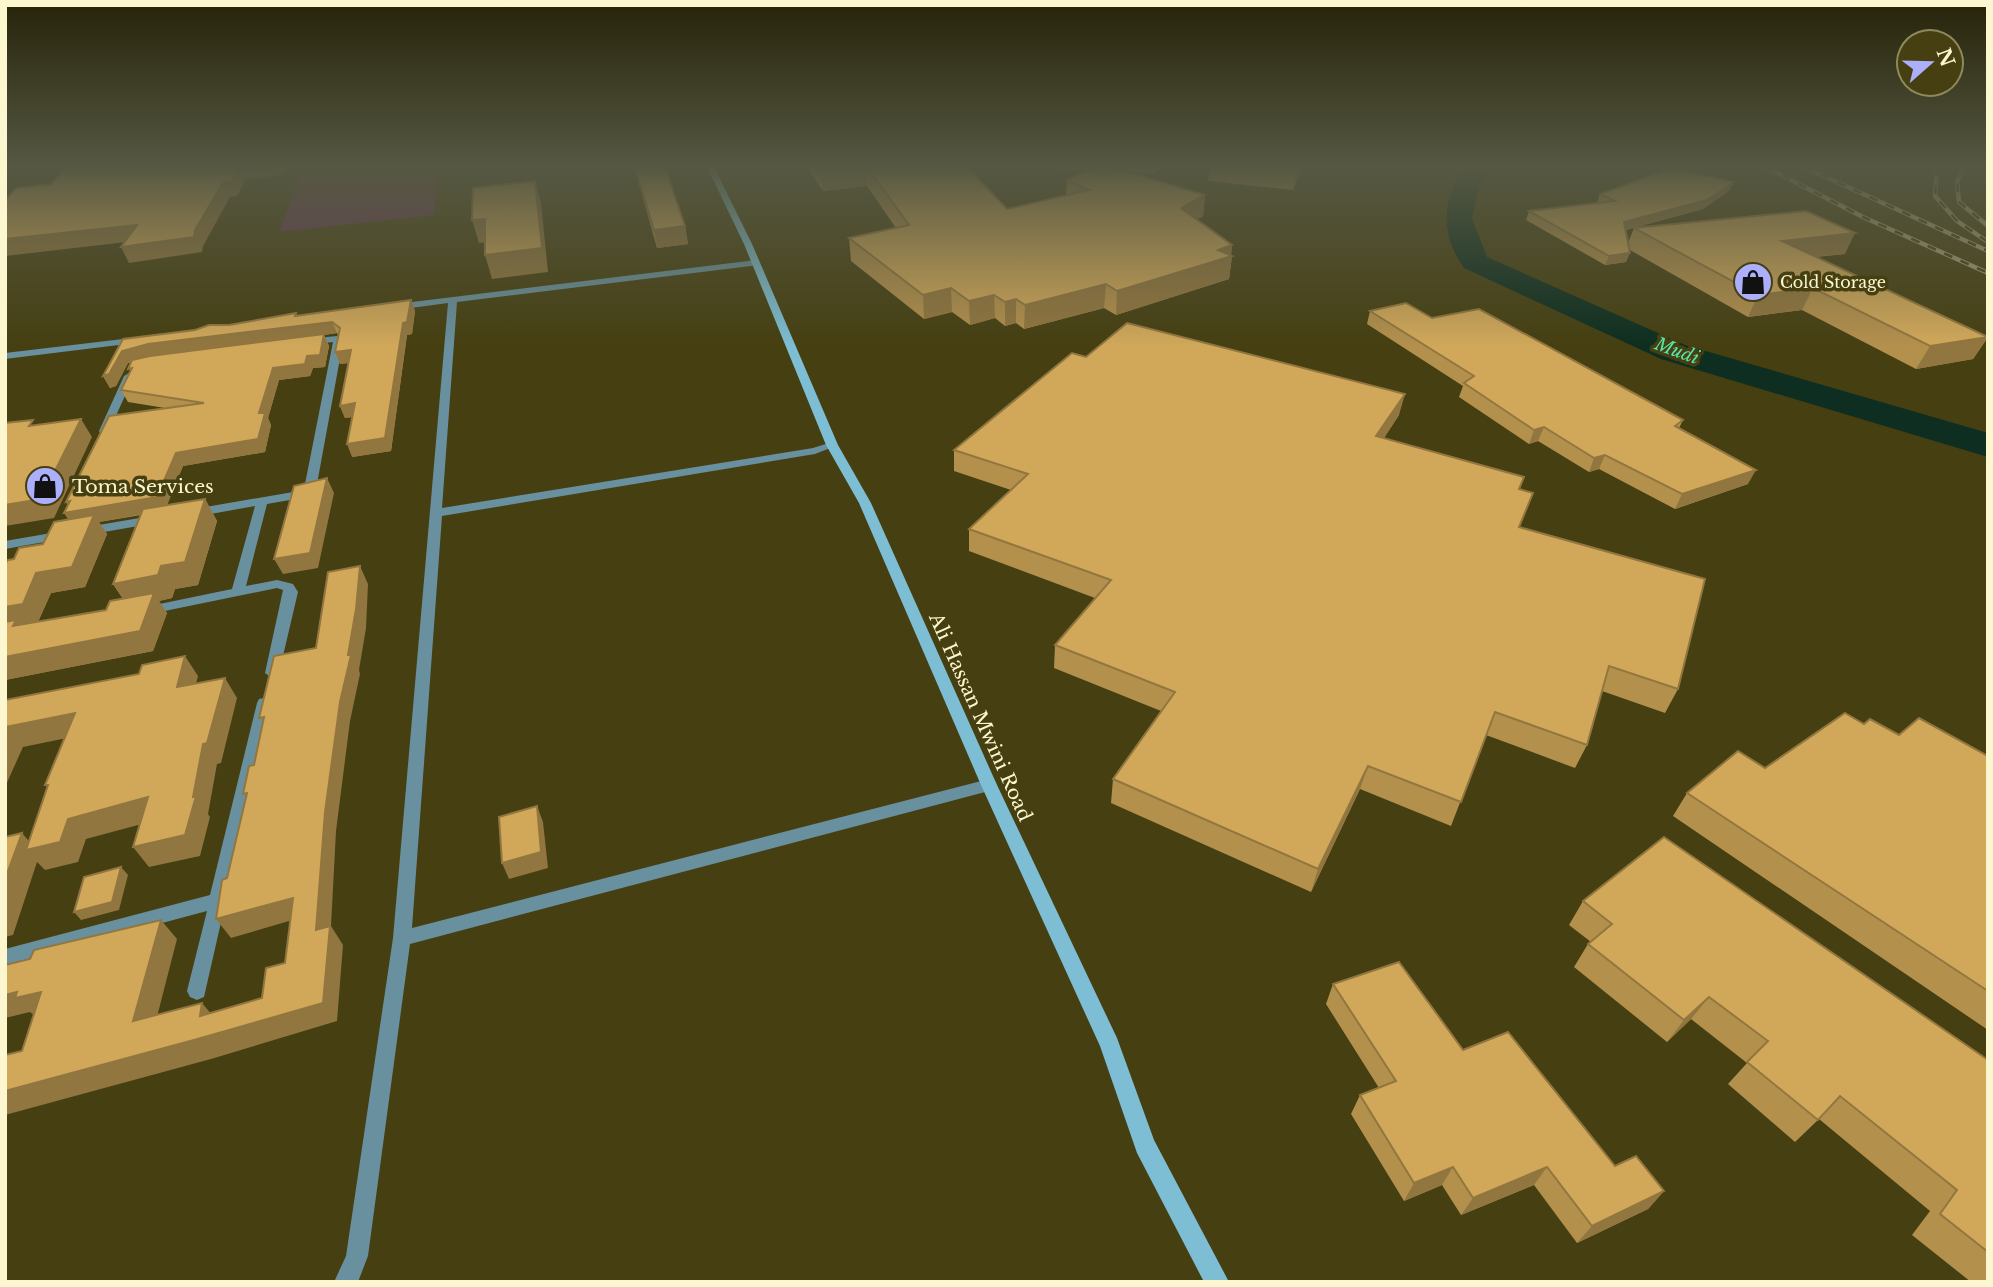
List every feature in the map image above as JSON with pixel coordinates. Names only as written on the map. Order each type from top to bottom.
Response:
[{"type":"main road","name":"Ali Hassan Mwini Road","points":[[739,227],[832,445],[865,503],[989,785],[1110,1045],[1145,1145],[1217,1282]]},
{"type":"street","points":[[385,309],[756,263]]},
{"type":"street","points":[[346,1282],[357,1256],[402,938],[453,300]]},
{"type":"street","points":[[5,356],[154,338]]},
{"type":"street","points":[[5,545],[303,494],[311,484],[338,342],[337,339],[302,342]]},
{"type":"street","points":[[98,443],[133,368],[142,365]]},
{"type":"street","points":[[436,513],[815,451],[832,445]]},
{"type":"street","points":[[238,593],[262,501]]},
{"type":"street","points":[[55,537],[63,519]]},
{"type":"street","points":[[129,614],[277,584],[288,587],[291,592],[216,901],[197,991]]},
{"type":"street","points":[[402,938],[989,785]]},
{"type":"street","points":[[5,957],[216,901]]},
{"type":"shaded area","points":[[281,227],[324,227],[279,232]]},
{"type":"building","points":[[5,227],[118,227],[5,239]]},
{"type":"building","points":[[136,227],[197,227],[194,237],[121,247]]},
{"type":"building","points":[[485,227],[540,227],[542,248],[485,255]]},
{"type":"building","points":[[653,227],[677,227],[654,230]]},
{"type":"building","points":[[899,227],[1207,227],[1232,245],[1218,250],[1232,256],[1117,291],[1106,284],[1025,305],[1016,299],[1005,302],[994,295],[969,301],[951,288],[923,295],[849,238]]},
{"type":"building","points":[[1558,227],[1625,227],[1630,253],[1609,256]]},
{"type":"building","points":[[1842,227],[1855,233],[1782,241],[1988,337],[1930,346],[1813,288],[1758,295],[1634,228]]},
{"type":"building","points":[[411,300],[407,322],[403,323],[385,438],[347,444],[355,403],[340,406],[351,350],[335,352],[340,328],[332,322],[148,344],[122,351],[109,374],[103,376],[123,339],[296,313],[295,316]]},
{"type":"building","points":[[1406,303],[1432,318],[1479,309],[1683,420],[1675,426],[1756,470],[1682,494],[1605,455],[1594,458],[1544,427],[1534,430],[1464,383],[1474,376],[1370,311]]},
{"type":"building","points":[[1127,323],[1405,394],[1376,436],[1524,477],[1519,489],[1533,493],[1519,527],[1705,579],[1678,689],[1609,666],[1587,745],[1495,712],[1461,802],[1368,766],[1318,869],[1113,779],[1175,692],[1055,645],[1111,580],[969,529],[1028,474],[954,450],[1072,353],[1086,357]]},
{"type":"building","points":[[324,334],[320,355],[307,356],[305,364],[273,368],[259,413],[265,413],[258,439],[176,453],[157,497],[64,513],[70,501],[66,502],[109,416],[204,403],[121,390],[132,368],[128,369],[132,360]]},
{"type":"building","points":[[81,419],[41,499],[5,505],[5,423],[33,420],[29,426]]},
{"type":"building","points":[[327,478],[310,553],[274,559],[294,486]]},
{"type":"building","points":[[205,499],[185,562],[161,566],[158,575],[113,584],[143,509]]},
{"type":"building","points":[[94,515],[72,567],[36,573],[23,604],[5,607],[5,564],[14,559],[19,548],[43,544],[54,522]]},
{"type":"building","points":[[360,566],[348,655],[351,655],[340,702],[325,812],[316,930],[330,926],[323,1003],[5,1091],[5,1055],[22,1051],[41,992],[15,998],[17,992],[5,995],[5,965],[30,959],[34,950],[161,920],[133,1021],[202,1003],[200,1016],[262,998],[266,968],[285,963],[293,898],[216,919],[222,880],[227,878],[247,793],[243,794],[249,766],[254,765],[264,717],[259,718],[274,656],[316,648],[328,572]]},
{"type":"building","points":[[154,593],[140,631],[5,657],[5,622],[16,620],[13,626],[106,610],[110,601]]},
{"type":"building","points":[[185,656],[177,687],[225,678],[207,743],[203,744],[193,797],[196,796],[185,835],[133,847],[148,797],[68,819],[60,842],[26,850],[48,785],[45,785],[75,713],[5,728],[5,700],[139,674],[142,665]]},
{"type":"building","points":[[1845,713],[1864,724],[1870,719],[1899,735],[1919,718],[1988,756],[1988,991],[1687,793],[1738,751],[1765,768]]},
{"type":"building","points":[[537,806],[541,852],[502,863],[499,817]]},
{"type":"building","points":[[22,833],[5,879],[5,837]]},
{"type":"building","points":[[1664,837],[1988,1060],[1988,1252],[1940,1214],[1957,1190],[1840,1096],[1818,1120],[1747,1062],[1768,1041],[1709,997],[1684,1020],[1588,944],[1612,924],[1583,901]]},
{"type":"building","points":[[121,867],[112,902],[74,912],[84,877]]},
{"type":"building","points":[[1399,962],[1463,1050],[1508,1032],[1615,1166],[1636,1156],[1664,1191],[1592,1226],[1547,1167],[1473,1198],[1453,1167],[1414,1183],[1360,1095],[1396,1081],[1333,984]]},
{"type":"waterway","name":"Mudi","points":[[1461,227],[1474,262],[1626,333],[1673,352],[1988,445]]},
{"type":"railway","points":[[1885,227],[1988,273]]},
{"type":"railway","points":[[1936,227],[1988,251]]},
{"type":"railway","points":[[1966,227],[1988,242]]},
{"type":"place","name":"Cold Storage","points":[[1753,282]]},
{"type":"place","name":"Toma Services","points":[[45,486]]}]
